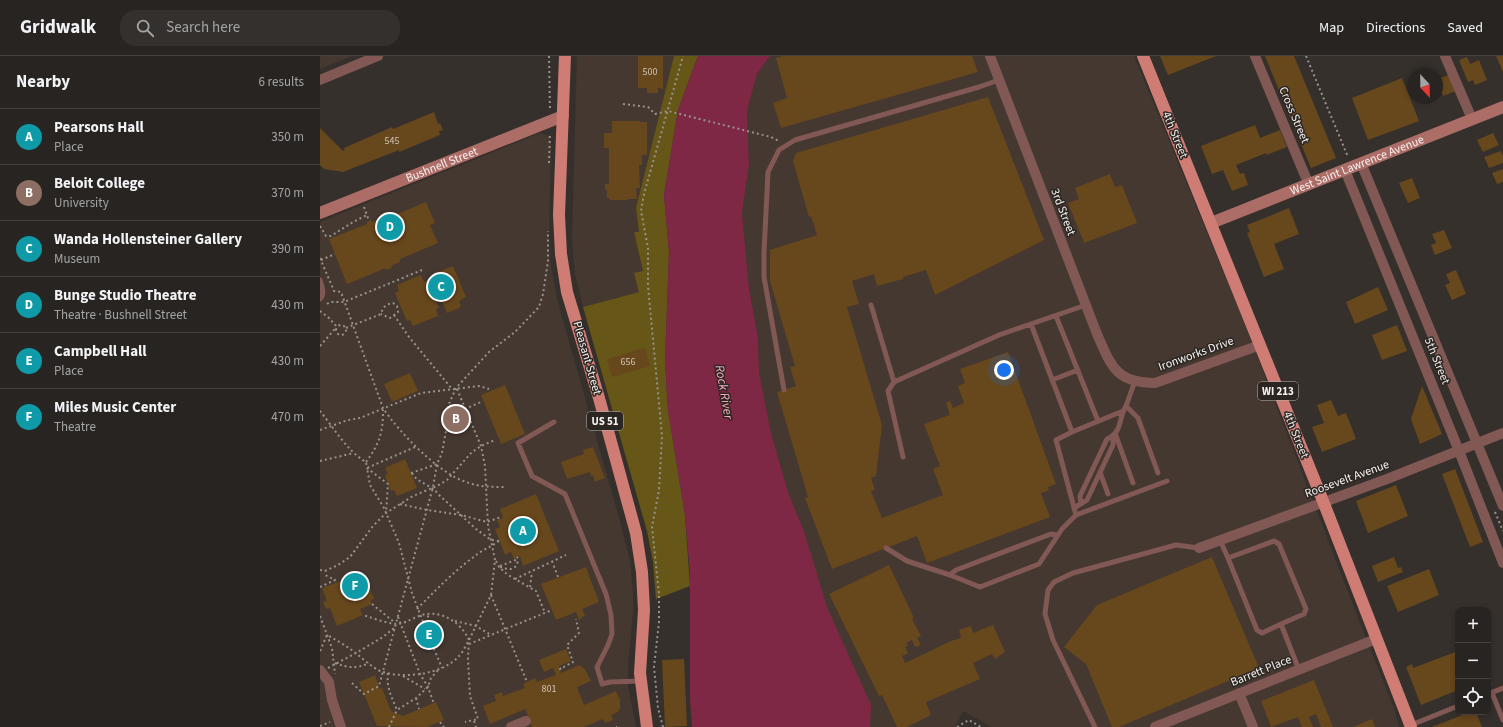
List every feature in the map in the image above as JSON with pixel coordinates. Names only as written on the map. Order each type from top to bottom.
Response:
[{"type":"main road","name":"Pleasant Street","points":[[565,56],[559,215],[561,254],[568,292],[636,533],[642,572],[644,610],[640,681],[647,727]]},
{"type":"main road","name":"4th Street","points":[[1143,56],[1323,501],[1410,726]]},
{"type":"street","points":[[320,80],[378,56]]},
{"type":"street","name":"3rd Street","points":[[990,56],[1097,334],[1112,365],[1119,373]]},
{"type":"street","name":"Cross Street","points":[[1255,56],[1309,185]]},
{"type":"street","points":[[1445,56],[1472,119]]},
{"type":"street","name":"West Saint Lawrence Avenue","points":[[1211,223],[1503,107]]},
{"type":"street","name":"Bushnell Street","points":[[320,213],[563,116]]},
{"type":"street","name":"5th Street","points":[[1361,163],[1503,506]]},
{"type":"street","name":"5th Street","points":[[1345,170],[1503,563]]},
{"type":"street","name":"Ironworks Drive","points":[[1119,373],[1142,383],[1155,383],[1260,345]]},
{"type":"street","name":"Roosevelt Avenue","points":[[1199,548],[1323,501],[1387,479],[1503,434]]},
{"type":"street","name":"Barrett Place","points":[[1155,727],[1376,639]]},
{"type":"street","points":[[321,671],[329,682],[332,700],[340,727]]},
{"type":"street","points":[[1239,693],[1253,727]]},
{"type":"street","points":[[511,727],[526,721]]},
{"type":"lane","points":[[784,390],[764,277],[768,172],[779,150],[795,140],[999,80]]},
{"type":"lane","points":[[320,280],[322,295],[320,299]]},
{"type":"lane","points":[[871,304],[894,382]]},
{"type":"lane","points":[[903,457],[888,391],[894,382],[999,335],[1086,305]]},
{"type":"lane","points":[[1056,316],[1098,421]]},
{"type":"lane","points":[[1031,324],[1072,432]]},
{"type":"lane","points":[[1052,380],[1078,370]]},
{"type":"lane","points":[[1074,508],[1087,500],[1113,445],[1114,435],[1119,427],[1122,411],[1126,406],[1135,381]]},
{"type":"lane","points":[[1126,406],[1138,418],[1158,473]]},
{"type":"lane","points":[[1076,515],[1056,440],[1122,411]]},
{"type":"lane","points":[[554,422],[518,442],[532,476],[565,494],[606,594],[612,627],[608,645],[597,667],[602,684],[610,682],[640,681]]},
{"type":"lane","points":[[1081,504],[1080,496],[1107,439],[1114,435]]},
{"type":"lane","points":[[1114,435],[1133,482]]},
{"type":"lane","points":[[1101,454],[1107,456]]},
{"type":"lane","points":[[1100,472],[1108,494]]},
{"type":"lane","points":[[886,548],[907,561],[950,575],[980,587],[1039,564],[1062,529],[1076,515],[1167,481]]},
{"type":"lane","points":[[950,575],[956,570],[1051,534],[1058,535]]},
{"type":"lane","points":[[1220,540],[1257,630],[1262,633],[1304,614],[1306,609],[1279,544],[1274,541],[1228,558]]},
{"type":"lane","points":[[1094,727],[1053,640],[1045,614],[1048,590],[1054,582],[1073,573],[1176,544],[1199,548]]},
{"type":"lane","points":[[1281,624],[1299,670]]},
{"type":"lane","points":[[1491,693],[1503,688]]},
{"type":"lane","points":[[1491,695],[1503,720]]},
{"type":"lane","points":[[1410,726],[1455,707]]},
{"type":"path","points":[[549,168],[550,56]]},
{"type":"path","points":[[663,727],[658,708],[654,668],[659,622],[659,594],[652,527],[659,490],[662,436],[648,286],[648,248],[641,211],[644,194],[682,56]]},
{"type":"path","points":[[623,104],[648,106],[656,114],[668,111],[772,137]]},
{"type":"path","points":[[360,197],[369,221]]},
{"type":"path","points":[[320,226],[326,236],[332,236],[353,222],[367,215]]},
{"type":"path","points":[[352,683],[364,694],[379,686],[427,510],[437,464],[442,453],[448,420],[448,406],[456,388],[489,352],[515,332],[539,307],[543,294],[548,261],[548,230]]},
{"type":"path","points":[[335,254],[320,259],[334,291],[341,292],[383,408],[389,418],[415,446],[450,475],[466,482],[486,487],[506,487]]},
{"type":"path","points":[[325,304],[330,302],[344,302],[422,270]]},
{"type":"path","points":[[320,346],[334,330],[341,326],[346,328],[381,314],[390,318],[398,312],[399,307],[395,303],[387,304],[382,310],[381,314]]},
{"type":"path","points":[[320,311],[328,317],[337,329],[338,334],[343,335],[346,332],[346,328]]},
{"type":"path","points":[[394,315],[452,389]]},
{"type":"path","points":[[320,430],[348,420],[360,418],[421,393],[480,386],[489,389]]},
{"type":"path","points":[[456,388],[466,408],[481,446],[485,466],[487,522],[495,560],[499,567],[508,576],[536,591],[545,613]]},
{"type":"path","points":[[448,420],[458,412],[481,402]]},
{"type":"path","points":[[383,408],[383,426],[380,440],[366,462],[370,485],[386,514],[399,543],[417,609],[425,626],[428,619],[428,614]]},
{"type":"path","points":[[320,411],[354,453],[366,462]]},
{"type":"path","points":[[320,578],[325,571],[350,557],[373,526],[386,514],[412,496],[446,480],[472,452],[495,440]]},
{"type":"path","points":[[367,468],[415,446]]},
{"type":"path","points":[[320,461],[354,453]]},
{"type":"path","points":[[417,609],[443,582],[477,555],[500,541],[491,540],[438,494],[433,487],[420,482],[411,473],[437,464]]},
{"type":"path","points":[[367,468],[388,484],[386,514]]},
{"type":"path","points":[[400,504],[461,515],[487,522],[501,518]]},
{"type":"path","points":[[514,580],[566,555]]},
{"type":"path","points":[[517,558],[518,564],[513,569],[509,570],[499,567],[517,558]]},
{"type":"path","points":[[327,635],[369,663],[388,673],[401,675],[420,674],[440,668],[459,656],[469,640],[490,596],[495,560]]},
{"type":"path","points":[[552,561],[558,577]]},
{"type":"path","points":[[320,570],[325,571]]},
{"type":"path","points":[[530,587],[533,570]]},
{"type":"path","points":[[320,587],[335,581],[334,578],[323,574]]},
{"type":"path","points":[[490,596],[527,682]]},
{"type":"path","points":[[372,604],[396,624]]},
{"type":"path","points":[[469,644],[552,610]]},
{"type":"path","points":[[363,616],[396,624],[420,615],[428,614],[448,617],[476,626],[491,635]]},
{"type":"path","points":[[320,616],[332,648],[335,663],[335,677]]},
{"type":"path","points":[[398,616],[420,674],[428,687],[434,704]]},
{"type":"path","points":[[561,668],[560,669],[573,662],[567,645],[579,632],[576,619]]},
{"type":"path","points":[[454,620],[466,633],[469,640],[468,659],[470,696],[478,719],[465,722]]},
{"type":"path","points":[[321,671],[356,653],[383,637],[394,628]]},
{"type":"path","points":[[320,650],[327,635]]},
{"type":"path","points":[[432,644],[440,668]]},
{"type":"path","points":[[335,663],[346,668],[359,668],[369,663]]},
{"type":"path","points":[[389,727],[397,710],[416,698],[428,687],[431,678],[440,668]]},
{"type":"path","points":[[388,673],[387,681],[397,710]]},
{"type":"path","points":[[401,675],[425,689]]},
{"type":"path","points":[[416,698],[419,709]]},
{"type":"path","points":[[958,727],[969,720],[981,727]]},
{"type":"path","points":[[474,721],[476,727]]},
{"type":"path","points":[[440,722],[444,727]]},
{"type":"shaded area","points":[[320,56],[352,56],[320,69]]},
{"type":"shaded area","points":[[577,56],[674,56],[636,208],[639,232],[634,233],[643,271],[639,292],[583,307],[575,274],[572,239]]},
{"type":"shaded area","points":[[674,56],[698,56],[678,110],[664,195],[669,252],[665,362],[668,410],[685,515],[690,586],[656,599],[653,562],[647,531],[583,307],[639,292],[634,273],[643,271],[634,232],[639,232],[636,208]]},
{"type":"shaded area","points":[[770,56],[1134,56],[1244,322],[1394,708],[1399,727],[992,727],[963,711],[955,727],[870,727],[870,723],[820,597],[804,531],[788,492],[771,433],[759,372],[758,338],[749,288],[742,213],[749,164],[747,111],[757,74]]},
{"type":"shaded area","points":[[540,133],[549,136],[551,141],[549,238],[550,260],[557,299],[630,561],[633,612],[628,664],[628,686],[636,727],[320,727],[320,222]]},
{"type":"water","name":"Rock River","points":[[698,56],[770,56],[757,74],[747,111],[749,164],[742,213],[749,288],[758,338],[759,372],[771,433],[788,492],[804,531],[827,607],[871,705],[870,727],[692,727],[690,699],[690,574],[685,515],[668,410],[665,362],[669,252],[664,195],[678,110]]},
{"type":"building","points":[[638,56],[663,56],[663,89],[658,88],[658,93],[647,93],[647,88],[638,88]]},
{"type":"building","points":[[783,56],[972,56],[978,72],[781,128],[773,103],[787,98],[776,58]]},
{"type":"building","points":[[1160,56],[1216,56],[1168,75]]},
{"type":"building","points":[[1265,56],[1294,56],[1336,158],[1311,168]]},
{"type":"building","points":[[1496,56],[1503,56],[1503,72]]},
{"type":"building","points":[[1467,57],[1470,64],[1479,60],[1487,80],[1475,85],[1473,80],[1468,82],[1459,60]]},
{"type":"building","points":[[1449,75],[1456,91],[1443,96],[1443,77]]},
{"type":"building","points":[[1402,78],[1407,91],[1407,104],[1412,104],[1419,121],[1368,140],[1352,98]]},
{"type":"building","points":[[988,97],[1044,240],[935,295],[926,270],[903,277],[903,279],[877,286],[874,274],[852,281],[859,304],[847,307],[882,425],[876,476],[871,478],[875,490],[871,491],[882,518],[943,495],[933,469],[940,466],[924,424],[950,415],[946,403],[950,401],[953,408],[964,403],[958,386],[965,383],[960,369],[1008,352],[1056,484],[1048,487],[1049,490],[1041,493],[1050,517],[927,563],[917,536],[832,569],[805,498],[808,497],[777,392],[796,386],[790,367],[795,366],[770,281],[770,250],[817,235],[811,216],[809,217],[793,161],[796,153]]},
{"type":"building","points":[[434,112],[438,124],[440,123],[443,130],[439,131],[440,135],[399,152],[399,150],[343,172],[324,169],[320,165],[320,128],[343,151],[345,150],[344,148],[392,127],[393,129]]},
{"type":"building","points":[[612,121],[647,122],[647,155],[642,155],[642,165],[639,165],[640,188],[636,188],[637,199],[610,200],[607,198],[605,184],[609,184],[609,148],[604,148],[604,133],[612,133]]},
{"type":"building","points":[[1255,125],[1260,138],[1280,130],[1287,147],[1266,155],[1266,153],[1236,165],[1240,174],[1244,173],[1248,185],[1232,191],[1223,170],[1212,174],[1201,146]]},
{"type":"building","points":[[1493,133],[1499,145],[1483,152],[1477,140]]},
{"type":"building","points":[[1501,151],[1503,163],[1489,168],[1484,157]]},
{"type":"building","points":[[1503,169],[1503,182],[1497,184],[1492,173]]},
{"type":"building","points":[[1110,174],[1115,187],[1122,185],[1137,223],[1084,243],[1068,203],[1079,199],[1075,188]]},
{"type":"building","points":[[1412,178],[1420,198],[1408,203],[1399,183]]},
{"type":"building","points":[[426,202],[435,223],[430,225],[438,243],[400,259],[400,262],[391,266],[392,268],[386,270],[386,268],[347,284],[329,239],[367,224],[367,222],[371,220],[372,222],[382,218],[383,220]]},
{"type":"building","points":[[1289,208],[1299,234],[1274,244],[1284,269],[1264,277],[1247,233],[1250,232],[1247,225]]},
{"type":"building","points":[[1444,230],[1452,248],[1435,255],[1431,245],[1436,243],[1432,234]]},
{"type":"building","points":[[453,266],[466,297],[459,301],[461,307],[447,313],[441,299],[436,301],[439,308],[436,309],[438,316],[413,326],[410,320],[407,321],[395,293],[399,291],[397,285],[421,275],[424,282],[434,278],[433,274]]},
{"type":"building","points":[[1456,270],[1466,294],[1452,300],[1445,285],[1450,283],[1446,274]]},
{"type":"building","points":[[1378,287],[1388,310],[1355,324],[1346,302]]},
{"type":"building","points":[[1397,325],[1407,351],[1382,360],[1372,335]]},
{"type":"building","points":[[645,348],[650,366],[612,377],[607,359]]},
{"type":"building","points":[[410,373],[418,391],[392,402],[384,384]]},
{"type":"building","points":[[505,385],[525,434],[501,444],[481,395]]},
{"type":"building","points":[[1422,386],[1442,434],[1420,444],[1411,419]]},
{"type":"building","points":[[1331,400],[1338,416],[1346,413],[1356,439],[1322,452],[1312,427],[1324,423],[1317,405]]},
{"type":"building","points":[[593,447],[605,478],[595,482],[593,475],[591,476],[590,472],[567,479],[561,462],[584,454],[583,450]]},
{"type":"building","points":[[405,459],[417,488],[397,496],[394,490],[391,491],[388,484],[385,475],[388,474],[385,468]]},
{"type":"building","points":[[1455,469],[1483,542],[1470,547],[1442,474]]},
{"type":"building","points":[[1396,485],[1408,516],[1368,533],[1356,501]]},
{"type":"building","points":[[536,494],[559,551],[523,566],[520,556],[514,559],[511,552],[505,555],[495,529],[500,527],[497,520],[503,518],[500,509]]},
{"type":"building","points":[[1212,557],[1259,668],[1119,727],[1112,727],[1086,664],[1064,647],[1097,605]]},
{"type":"building","points":[[1394,557],[1398,568],[1401,567],[1403,572],[1378,582],[1372,566]]},
{"type":"building","points":[[889,565],[914,618],[912,619],[921,636],[917,638],[921,645],[915,647],[912,640],[906,643],[908,646],[905,647],[908,653],[902,656],[905,663],[951,641],[961,638],[959,630],[971,626],[973,633],[993,625],[1005,652],[995,659],[992,654],[973,663],[980,679],[926,702],[931,715],[907,727],[897,727],[882,695],[879,696],[829,594]]},
{"type":"building","points":[[586,567],[599,602],[582,609],[585,616],[579,620],[576,612],[556,620],[541,584]]},
{"type":"building","points":[[1429,569],[1439,595],[1398,612],[1387,586]]},
{"type":"building","points":[[360,574],[361,576],[365,575],[374,599],[370,600],[372,604],[360,609],[363,615],[337,626],[330,608],[326,609],[323,602],[327,601],[322,588]]},
{"type":"building","points":[[437,622],[444,639],[421,648],[414,631]]},
{"type":"building","points":[[566,649],[571,661],[559,666],[561,673],[579,665],[585,669],[591,681],[577,687],[584,705],[616,691],[620,700],[620,708],[618,712],[611,715],[613,720],[605,723],[603,719],[584,727],[532,727],[530,722],[524,717],[528,715],[525,709],[490,724],[483,706],[496,701],[494,695],[502,692],[503,696],[525,688],[523,684],[535,678],[537,682],[556,675],[553,668],[544,672],[539,660]]},
{"type":"building","points":[[1455,652],[1455,691],[1421,705],[1406,667],[1412,664],[1413,668]]},
{"type":"building","points":[[684,659],[687,726],[665,727],[662,660]]},
{"type":"building","points":[[375,675],[391,711],[403,716],[436,702],[444,720],[427,727],[377,726],[359,682]]},
{"type":"building","points":[[1314,680],[1333,727],[1321,727],[1316,714],[1309,717],[1313,727],[1302,727],[1298,717],[1271,727],[1261,701]]},
{"type":"building","points":[[1462,715],[1477,715],[1482,727],[1432,727]]},
{"type":"building","points":[[1372,719],[1375,727],[1353,727]]},
{"type":"place","name":"Bunge Studio Theatre","points":[[390,227]]},
{"type":"place","name":"Wanda Hollensteiner Gallery","points":[[441,287]]},
{"type":"place","name":"Beloit College","points":[[456,419]]},
{"type":"place","name":"Pearsons Hall","points":[[523,531]]},
{"type":"place","name":"Miles Music Center","points":[[355,586]]},
{"type":"place","name":"Campbell Hall","points":[[429,635]]}]
